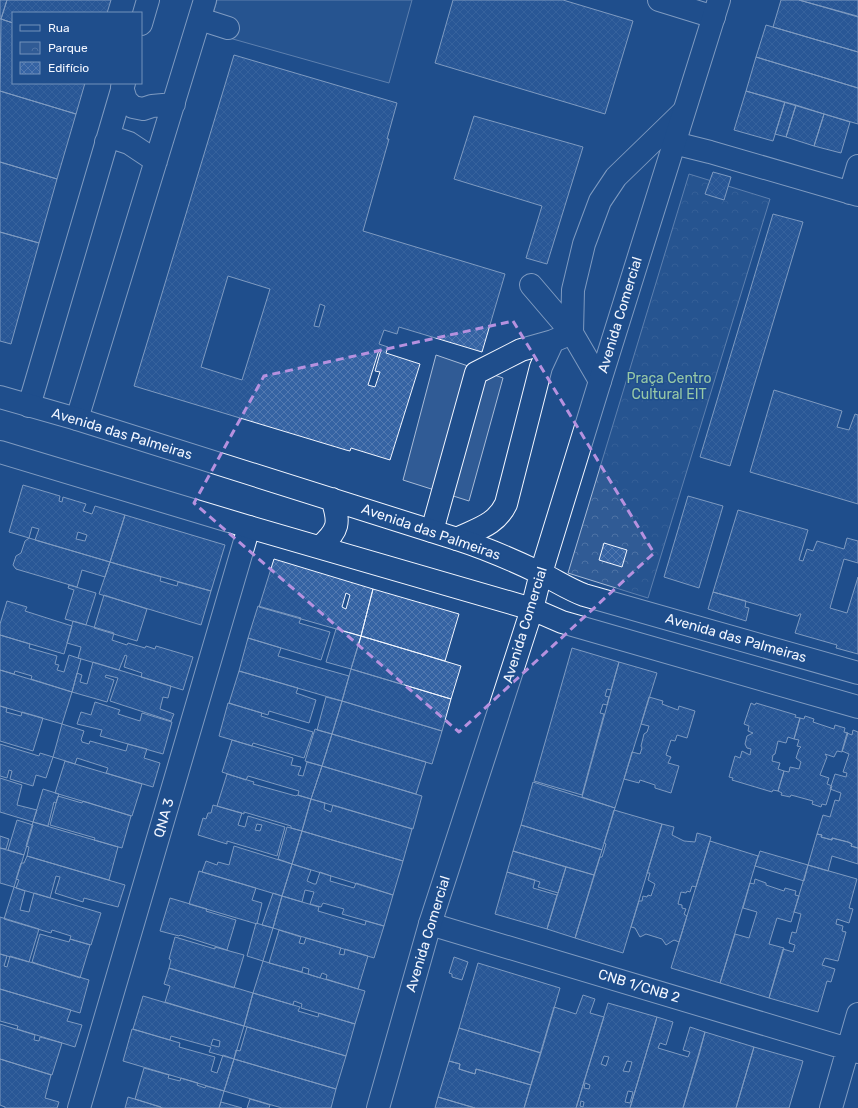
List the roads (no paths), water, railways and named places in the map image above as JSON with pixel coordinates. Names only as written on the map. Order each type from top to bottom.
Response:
[{"type":"main road","points":[[142,21],[148,0]]},
{"type":"main road","points":[[659,0],[717,8]]},
{"type":"main road","name":"Avenida Comercial","points":[[378,1108],[430,924],[532,609],[541,573],[600,381],[683,112],[717,8]]},
{"type":"main road","points":[[77,419],[203,10],[228,28]]},
{"type":"main road","points":[[123,85],[126,100],[133,107],[143,109],[152,106],[174,104]]},
{"type":"main road","points":[[29,406],[123,85]]},
{"type":"main road","points":[[457,539],[492,522],[502,513],[506,504],[540,366],[562,337],[584,244],[600,200],[616,177],[683,112]]},
{"type":"main road","points":[[106,142],[114,138],[129,143],[156,161]]},
{"type":"main road","points":[[674,143],[854,194],[858,166]]},
{"type":"main road","points":[[531,285],[562,337],[600,381]]},
{"type":"main road","points":[[432,531],[476,373],[521,350],[562,337]]},
{"type":"main road","name":"Avenida das Palmeiras","points":[[0,397],[77,419],[482,547],[541,573],[571,590],[858,673]]},
{"type":"main road","points":[[0,452],[249,527],[532,609],[562,622],[858,707]]},
{"type":"main road","points":[[320,547],[330,538],[336,527],[337,516],[332,500]]},
{"type":"main road","name":"QNA 3","points":[[79,1108],[249,527]]},
{"type":"main road","name":"CNB 1/CNB 2","points":[[430,924],[853,1050]]},
{"type":"main road","points":[[831,1108],[853,1050],[858,1014]]},
{"type":"park label","name":"Praça Centro Cultural EIT","points":[[669,386]]}]
